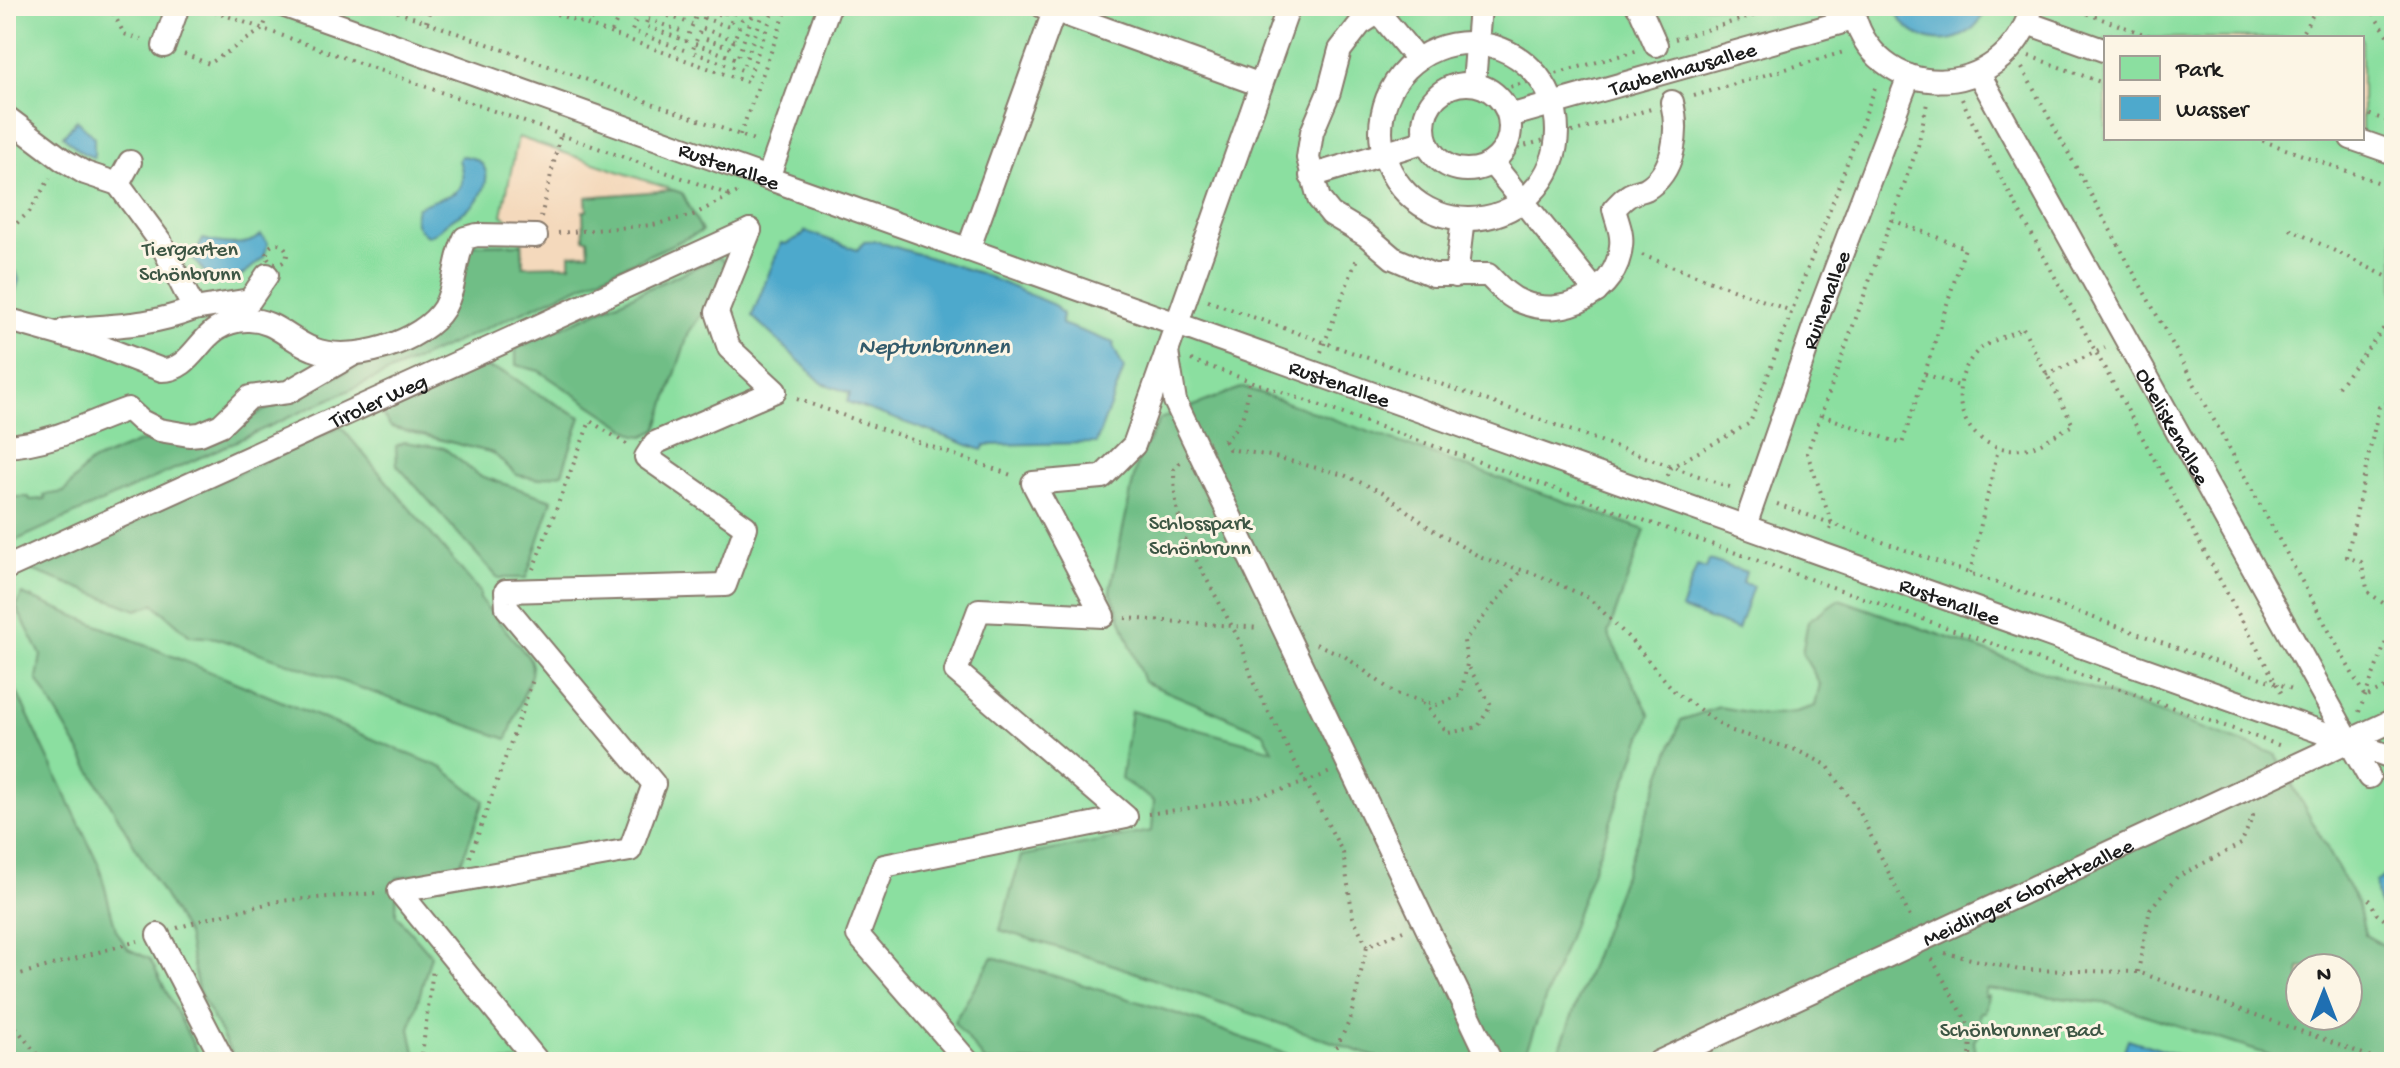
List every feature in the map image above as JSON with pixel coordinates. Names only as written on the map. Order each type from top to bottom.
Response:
[{"type":"street","points":[[164,46],[178,6]]},
{"type":"street","name":"Rustenallee","points":[[285,6],[2394,758]]},
{"type":"street","points":[[768,178],[829,6]]},
{"type":"street","points":[[1103,616],[1033,483],[1102,477],[1134,445],[1289,6]]},
{"type":"street","points":[[1474,84],[1480,6]]},
{"type":"street","points":[[1637,6],[1656,45]]},
{"type":"street","points":[[968,250],[1050,8],[1261,85]]},
{"type":"street","points":[[1417,59],[1384,10],[1360,24],[1340,50],[1329,92],[1312,132],[1308,158],[1319,199],[1331,214],[1366,235],[1393,258],[1433,275],[1488,275],[1519,302],[1537,307],[1574,305],[1596,292],[1610,278],[1619,260],[1622,234],[1614,209],[1623,199],[1645,190],[1670,161],[1675,141],[1672,102]]},
{"type":"street","points":[[1853,12],[1868,45],[1885,62],[1931,79],[1979,74],[1996,63],[2011,49],[2030,14],[2104,50]]},
{"type":"street","name":"Taubenhausallee","points":[[1509,116],[1853,12]]},
{"type":"street","points":[[1477,42],[1506,50],[1530,67],[1548,91],[1557,121],[1554,152],[1543,179],[1523,201],[1495,215],[1463,219],[1445,216],[1413,199],[1400,187],[1383,155],[1380,124],[1395,81],[1417,59],[1445,45],[1477,42]]},
{"type":"street","name":"Obeliskenallee","points":[[1979,74],[2369,777]]},
{"type":"street","name":"Ruinenallee","points":[[1745,526],[1816,321],[1931,79]]},
{"type":"street","points":[[1474,84],[1492,92],[1503,103],[1509,116],[1507,144],[1492,163],[1480,169],[1453,169],[1432,153],[1426,141],[1426,112],[1445,90],[1474,84]]},
{"type":"street","points":[[6,117],[63,160],[85,173],[118,184],[160,241],[194,309]]},
{"type":"street","points":[[2357,140],[2394,153]]},
{"type":"street","points":[[1311,176],[1426,141]]},
{"type":"street","points":[[118,184],[130,162]]},
{"type":"street","points":[[1492,163],[1596,292]]},
{"type":"street","points":[[1456,276],[1463,219]]},
{"type":"street","name":"Tiroler Weg","points":[[6,568],[750,230],[717,312],[729,348],[775,391]]},
{"type":"street","points":[[6,446],[33,445],[58,438],[128,409],[141,421],[159,430],[200,434],[221,425],[250,397],[288,392],[352,355],[415,334],[437,317],[451,294],[465,238],[477,235],[536,236]]},
{"type":"street","points":[[53,331],[142,325],[194,309],[250,300],[267,275]]},
{"type":"street","points":[[6,319],[53,331],[162,370],[185,364],[198,344],[216,329],[246,320],[279,328],[308,347],[326,354],[352,355]]},
{"type":"street","points":[[1167,351],[1175,401],[1491,1062]]},
{"type":"street","points":[[538,1062],[399,891],[630,850],[654,784],[507,608],[506,591],[725,585],[746,527],[646,457],[655,443],[775,391]]},
{"type":"street","points":[[1103,616],[979,610],[956,671],[1126,817]]},
{"type":"street","name":"Meidlinger Glorietteallee","points":[[1659,1062],[2394,720]]},
{"type":"street","points":[[968,1062],[858,935],[884,866],[1126,817]]},
{"type":"street","points":[[158,935],[224,1062]]},
{"type":"path","points":[[199,6],[730,195]]},
{"type":"path","points":[[382,6],[779,149]]},
{"type":"path","points":[[426,22],[431,6]]},
{"type":"path","points":[[534,6],[747,82],[775,6]]},
{"type":"path","points":[[554,6],[594,20],[596,6]]},
{"type":"path","points":[[572,6],[591,13],[596,6]]},
{"type":"path","points":[[612,32],[623,6]]},
{"type":"path","points":[[641,6],[632,31],[684,50]]},
{"type":"path","points":[[652,6],[645,26],[686,41],[686,32],[696,16],[672,7]]},
{"type":"path","points":[[662,6],[660,13],[692,25]]},
{"type":"path","points":[[695,6],[724,16],[727,6]]},
{"type":"path","points":[[707,10],[704,18],[729,27],[737,6]]},
{"type":"path","points":[[706,39],[731,48],[747,6]]},
{"type":"path","points":[[695,44],[737,59],[756,6]]},
{"type":"path","points":[[735,40],[701,28],[692,52],[742,70],[766,6]]},
{"type":"path","points":[[740,135],[788,6]]},
{"type":"path","points":[[2056,6],[2149,36]]},
{"type":"path","points":[[2300,36],[2318,6]]},
{"type":"path","points":[[2371,6],[2394,43]]},
{"type":"path","points":[[648,19],[698,36]]},
{"type":"path","points":[[2011,49],[2104,83]]},
{"type":"path","points":[[2011,49],[2365,697]]},
{"type":"path","points":[[1660,496],[1670,468],[1750,423],[1885,62]]},
{"type":"path","points":[[1822,554],[1832,524],[1807,453],[1918,146],[1931,79]]},
{"type":"path","points":[[1931,79],[1981,141],[2296,723]]},
{"type":"path","points":[[536,236],[567,106]]},
{"type":"path","points":[[2364,113],[2394,123]]},
{"type":"path","points":[[2261,140],[2394,188]]},
{"type":"path","points":[[17,223],[30,211],[42,188],[63,160]]},
{"type":"path","points":[[572,232],[653,225],[693,215],[768,178]]},
{"type":"path","points":[[1821,415],[1902,444],[1965,248],[1892,220]]},
{"type":"path","points":[[2290,229],[2394,280]]},
{"type":"path","points":[[1314,373],[1366,235]]},
{"type":"path","points":[[1621,247],[1816,321]]},
{"type":"path","points":[[1187,293],[2359,712],[2394,621]]},
{"type":"path","points":[[2338,387],[2394,315]]},
{"type":"path","points":[[2023,328],[2046,375],[2073,425],[2026,449],[1998,449],[1980,440],[1968,426],[1962,410],[1962,387],[1967,366],[1983,347],[2023,328]]},
{"type":"path","points":[[2046,375],[2125,338]]},
{"type":"path","points":[[1235,433],[1247,409],[1251,350]]},
{"type":"path","points":[[1167,351],[2313,757]]},
{"type":"path","points":[[1925,374],[1962,387]]},
{"type":"path","points":[[775,391],[1033,483]]},
{"type":"path","points":[[2394,400],[2379,407],[2347,557],[2361,562],[2368,592],[2394,611]]},
{"type":"path","points":[[525,590],[590,421],[646,457]]},
{"type":"path","points":[[1225,441],[1229,449],[1271,456],[1344,475],[1382,492],[1430,528],[1482,558],[1522,570],[1589,598],[1630,639],[1676,693],[1729,730],[1796,750],[1827,765],[1860,813],[1922,941],[1971,1029],[1970,1062]]},
{"type":"path","points":[[1970,573],[1998,449]]},
{"type":"path","points":[[1185,457],[1174,469],[1179,524],[1241,643],[1254,684],[1343,853],[1353,917],[1367,946],[1350,1020],[1329,1062]]},
{"type":"path","points":[[1103,616],[1284,630],[1343,655],[1396,694],[1437,705],[1461,695],[1467,664],[1464,641],[1522,570]]},
{"type":"path","points":[[462,878],[536,671],[547,657]]},
{"type":"path","points":[[1422,701],[1448,733],[1478,727],[1491,705],[1467,664]]},
{"type":"path","points":[[2365,697],[2394,684]]},
{"type":"path","points":[[1126,817],[1214,804],[1306,783],[1348,763]]},
{"type":"path","points":[[2138,972],[2150,909],[2177,877],[2241,844],[2253,816]]},
{"type":"path","points":[[6,978],[212,917],[279,901],[399,891]]},
{"type":"path","points":[[2369,899],[2377,914],[2394,927]]},
{"type":"path","points":[[1367,946],[1409,929]]},
{"type":"path","points":[[1922,941],[1948,954],[2019,970],[2138,972],[2385,1062]]},
{"type":"path","points":[[421,1062],[435,960],[444,949]]},
{"type":"path","points":[[6,1015],[43,1062]]},
{"type":"green space","name":"Schlosspark Schönbrunn","points":[[6,6],[2394,6],[2394,1062],[6,1062]],"holes":[[[518,137],[682,193],[702,231],[524,311],[522,228],[502,215]]]},
{"type":"green space","points":[[673,190],[682,193],[702,231],[6,545],[6,497],[45,499],[44,495],[64,492],[89,463],[139,442],[212,435],[418,338],[470,245],[522,244],[523,266],[570,265],[570,254],[589,253],[588,239],[584,239],[586,197]]},
{"type":"green space","points":[[718,257],[726,263],[717,293],[689,332],[657,430],[644,436],[636,435],[539,371],[516,365],[516,348]]},
{"type":"green space","points":[[479,365],[508,374],[581,417],[562,473],[538,479],[517,475],[493,453],[391,427],[379,410]]},
{"type":"green space","points":[[1243,387],[1645,530],[1608,634],[1650,715],[1522,1062],[1389,1062],[1105,962],[1000,930],[1021,856],[1152,831],[1154,801],[1121,779],[1131,711],[1273,750],[1263,732],[1144,682],[1110,590],[1137,463],[1160,419]]},
{"type":"green space","points":[[341,427],[480,592],[480,599],[530,659],[531,675],[507,739],[216,638],[190,636],[154,604],[137,610],[26,568]]},
{"type":"green space","points":[[404,442],[444,448],[478,475],[552,500],[526,578],[498,578],[397,465],[396,446]]},
{"type":"green space","points":[[22,594],[443,768],[484,801],[461,863],[455,868],[397,878],[396,915],[431,955],[410,1029],[417,1062],[236,1062],[198,990],[187,935],[37,679],[41,655],[16,607]]},
{"type":"green space","points":[[1839,599],[2275,754],[2358,904],[2365,935],[2394,951],[2394,1062],[2291,1062],[2111,1004],[1986,989],[1985,1012],[1980,1012],[1979,1020],[1984,1026],[1974,1041],[1976,1062],[1555,1062],[1681,720],[1719,707],[1765,715],[1796,712],[1815,706],[1820,684],[1802,653],[1808,621]]},
{"type":"green space","points":[[6,669],[99,865],[116,930],[128,949],[150,959],[202,1062],[6,1062]]},
{"type":"green space","points":[[993,957],[1181,1015],[1308,1062],[986,1062],[954,1022]]},
{"type":"water","points":[[1894,6],[1987,6],[1968,32],[1955,39],[1940,40],[1913,32]]},
{"type":"water","points":[[77,120],[94,137],[94,158],[81,152],[63,136]]},
{"type":"water","points":[[461,156],[471,158],[484,167],[484,189],[470,207],[436,233],[427,236],[416,224],[417,208],[458,189],[462,183]]},
{"type":"water","name":"Neptunbrunnen","points":[[805,231],[857,250],[864,242],[876,241],[979,273],[1054,305],[1062,314],[1062,324],[1114,343],[1124,369],[1096,443],[985,445],[982,450],[847,402],[850,393],[822,383],[752,316],[781,243],[786,244]]},
{"type":"water","points":[[261,235],[268,243],[264,257],[244,274],[231,280],[208,276],[193,259],[203,239],[241,243]]},
{"type":"water","points":[[6,264],[16,271],[19,280],[15,293],[6,299]]},
{"type":"water","points":[[1709,560],[1746,572],[1743,583],[1753,586],[1738,630],[1681,609],[1697,566],[1706,569]]},
{"type":"water","points":[[2394,864],[2394,920],[2381,909],[2376,882]]},
{"type":"water","points":[[2128,1039],[2199,1062],[2121,1062]]},
{"type":"park label","name":"Tiergarten Schönbrunn","points":[[190,260]]},
{"type":"park label","name":"Schönbrunner Bad","points":[[2021,1028]]}]
